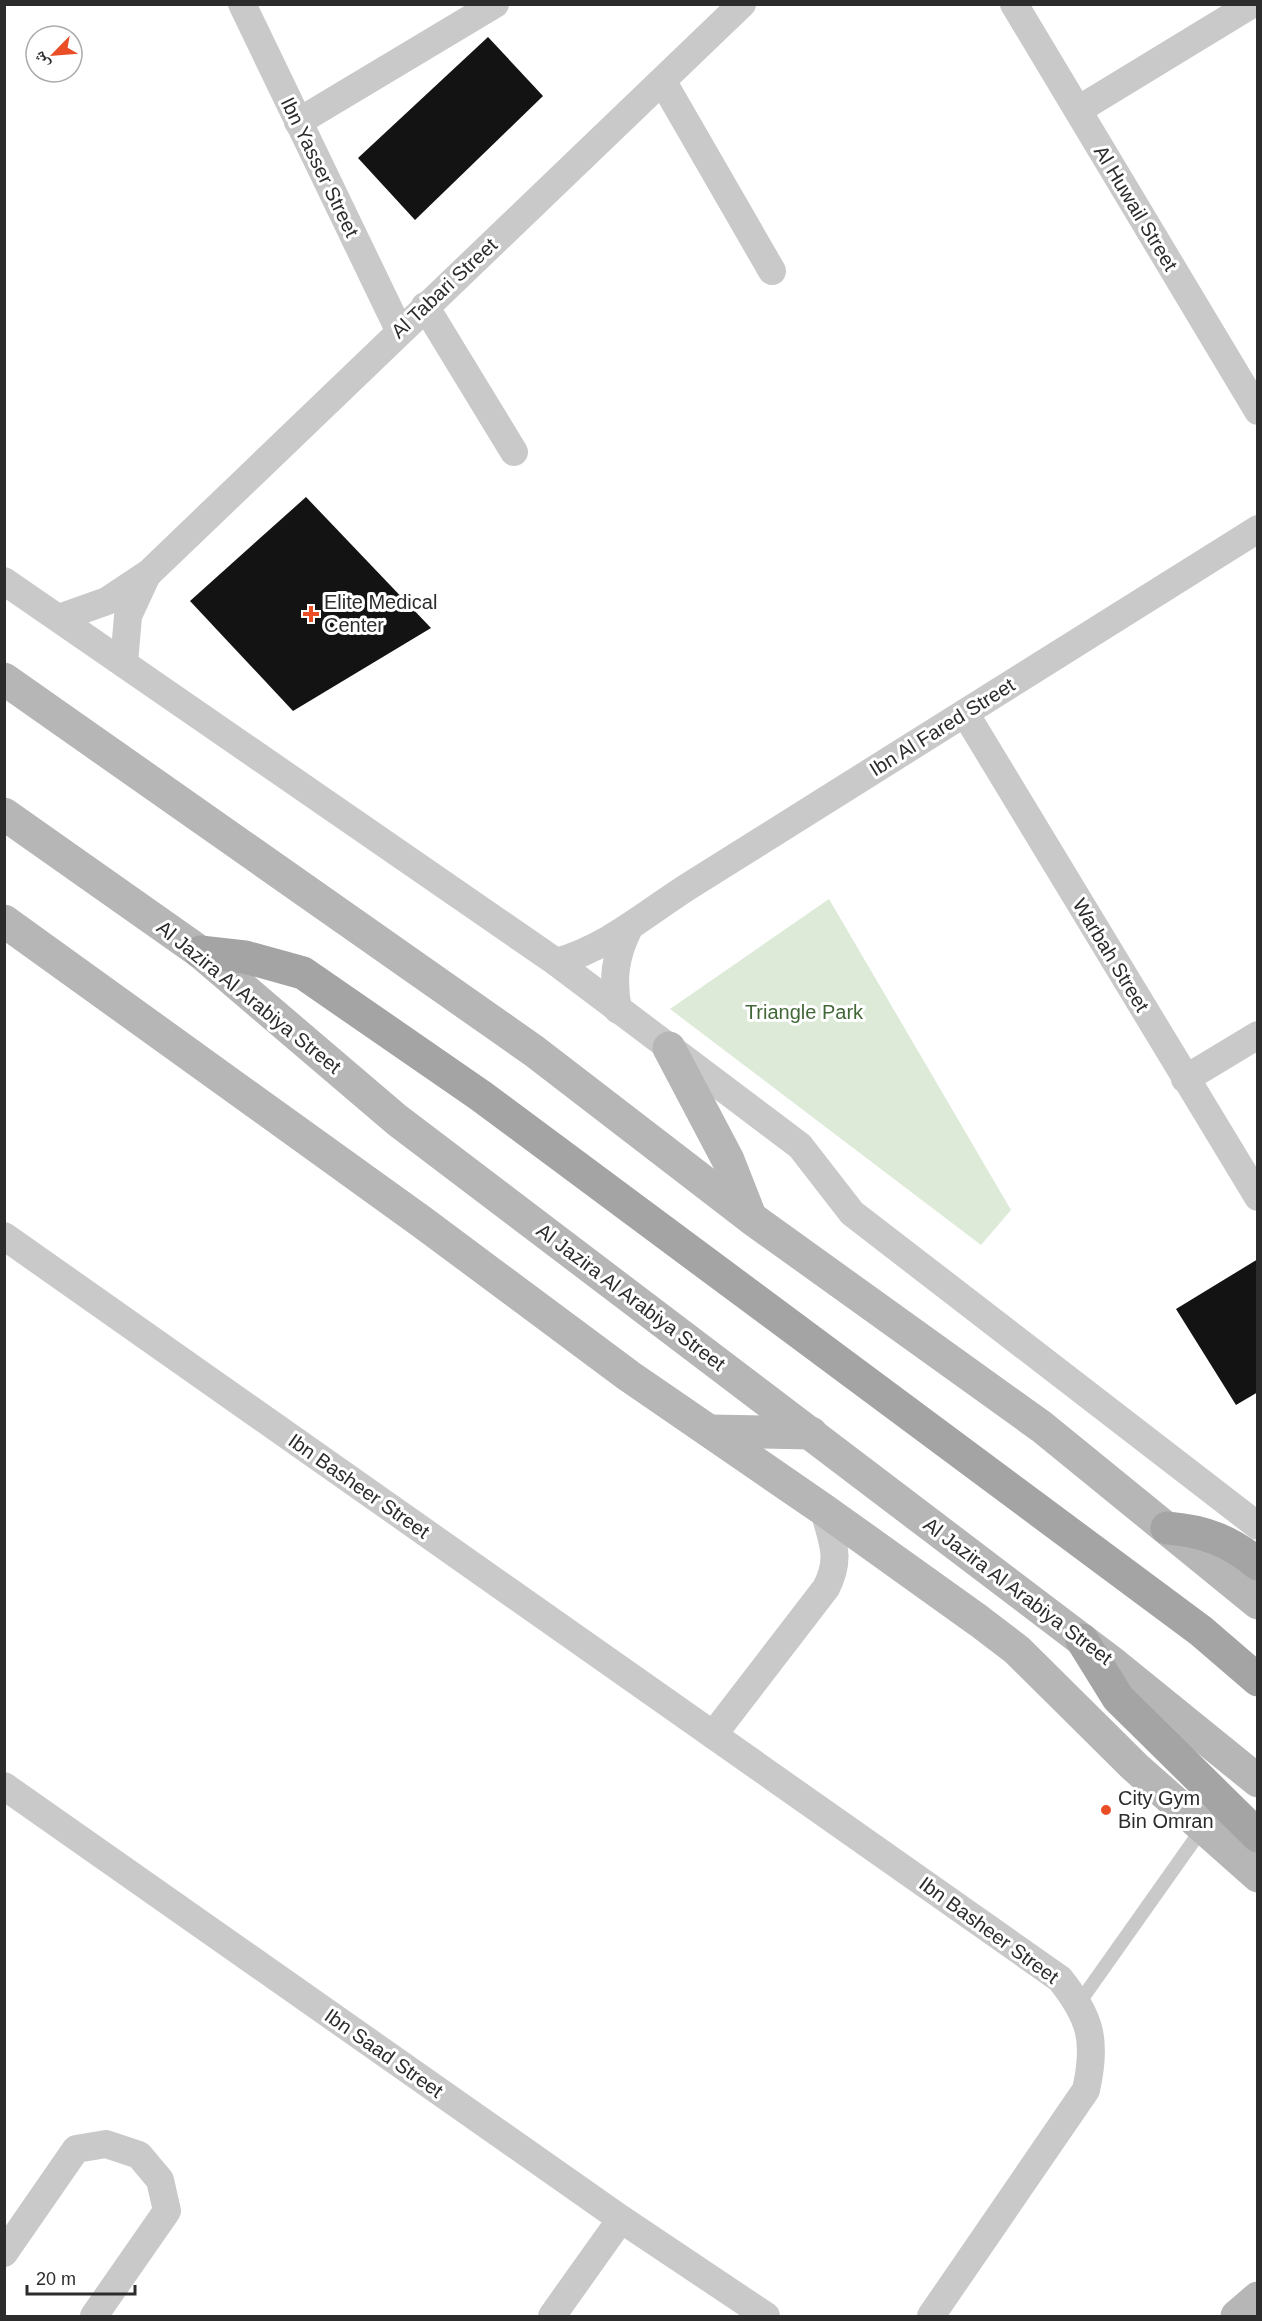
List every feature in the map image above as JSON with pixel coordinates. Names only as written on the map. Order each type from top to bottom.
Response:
[{"type":"main road","points":[[4,679],[534,1050],[751,1218],[1042,1427],[1257,1603]]},
{"type":"main road","name":"Al Jazira Al Arabiya Street","points":[[4,814],[200,952],[397,1120],[1082,1640],[1257,1781]]},
{"type":"main road","points":[[4,921],[422,1222],[628,1376],[824,1510],[1017,1650],[1135,1767],[1257,1876]]},
{"type":"main road","points":[[200,952],[245,957],[303,974],[463,1083],[1201,1631],[1257,1680]]},
{"type":"main road","points":[[669,1048],[728,1160],[751,1218]]},
{"type":"main road","points":[[710,1431],[811,1433]]},
{"type":"main road","points":[[1167,1528],[1211,1534],[1231,1544],[1257,1563]]},
{"type":"main road","points":[[1082,1640],[1118,1698],[1257,1836]]},
{"type":"main road","points":[[1237,2316],[1257,2298]]},
{"type":"street","name":"Ibn Yasser Street","points":[[242,4],[399,330]]},
{"type":"street","points":[[298,122],[495,4]]},
{"type":"street","name":"Al Tabari Street","points":[[59,618],[107,601],[149,573],[399,330],[663,82],[742,4]]},
{"type":"street","name":"Al Huwail Street","points":[[1014,4],[1257,411]]},
{"type":"street","points":[[1078,111],[1252,4]]},
{"type":"street","points":[[663,82],[772,271]]},
{"type":"street","points":[[425,306],[514,452]]},
{"type":"street","name":"Ibn Al Fared Street","points":[[556,962],[582,955],[629,928],[682,890],[1257,529]]},
{"type":"street","name":"Al Tabari Street","points":[[124,663],[128,616],[149,573]]},
{"type":"street","points":[[4,581],[556,962],[800,1146],[852,1213],[1257,1526]]},
{"type":"street","name":"Warbah Street","points":[[965,713],[1257,1197]]},
{"type":"street","points":[[618,1010],[614,989],[614,968],[629,928]]},
{"type":"street","points":[[1185,1079],[1257,1035]]},
{"type":"street","name":"Ibn Basheer Street","points":[[4,1236],[1060,1979],[1079,2003],[1090,2033],[1093,2060],[1086,2090],[930,2316]]},
{"type":"street","points":[[713,1736],[826,1588],[836,1569],[835,1545],[824,1510]]},
{"type":"street","name":"Ibn Saad Street","points":[[4,1786],[621,2219],[766,2316]]},
{"type":"street","points":[[4,2253],[76,2149],[106,2144],[139,2155],[160,2180],[167,2211],[94,2316]]},
{"type":"street","points":[[552,2316],[621,2219]]},
{"type":"lane","points":[[1079,2003],[1202,1829]]},
{"type":"green space","name":"Triangle Park","points":[[829,899],[1011,1210],[981,1245],[670,1009]]},
{"type":"building","points":[[488,37],[543,96],[415,220],[358,158]]},
{"type":"building","name":"Elite Medical Center","points":[[306,497],[431,628],[293,711],[190,601]]},
{"type":"building","points":[[1258,1259],[1258,1392],[1236,1405],[1176,1309]]},
{"type":"place","name":"Elite Medical Center","points":[[311,614]]},
{"type":"place","name":"City Gym Bin Omran","points":[[1106,1810]]}]
